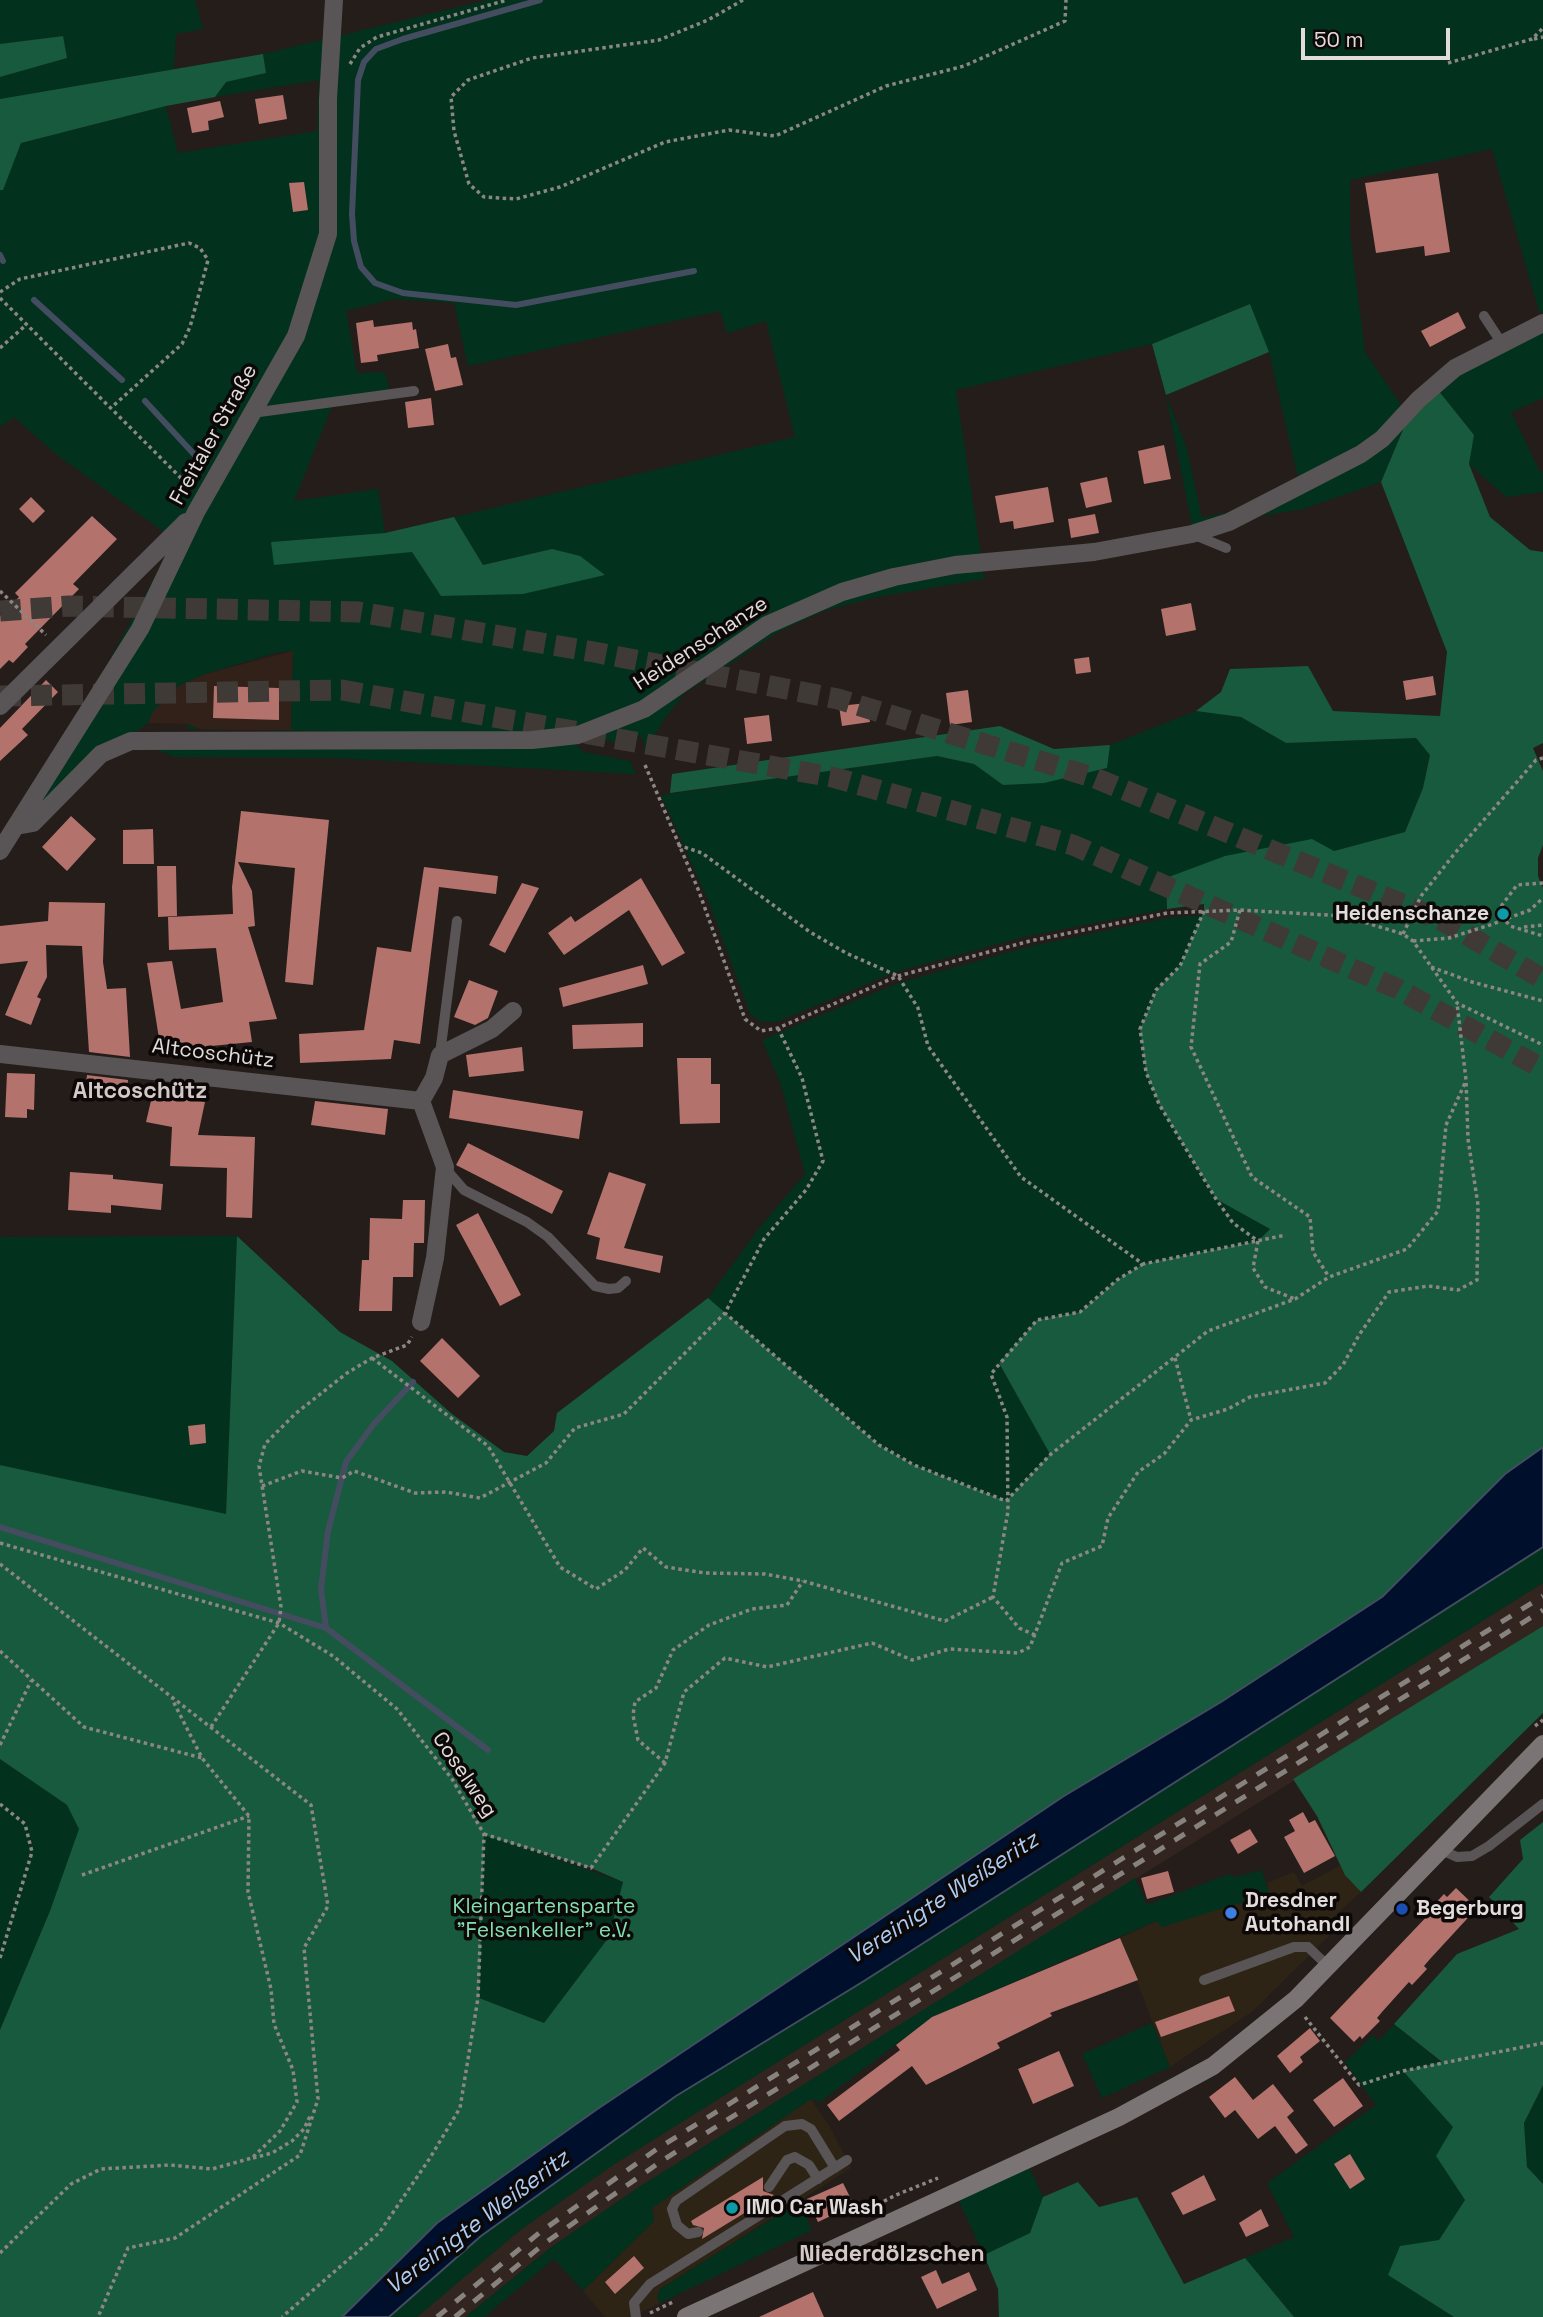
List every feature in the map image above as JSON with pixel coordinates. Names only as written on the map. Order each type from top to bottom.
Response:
[{"type":"main road","points":[[686,2317],[1180,2086],[1244,2044],[1329,1967],[1543,1744]]},
{"type":"street","name":"Freitaler Straße","points":[[0,851],[140,629],[206,493],[296,336],[327,234],[328,99],[334,0]]},
{"type":"street","name":"Heidenschanze","points":[[16,827],[33,823],[101,754],[112,746],[131,741],[532,740],[578,735],[644,709],[767,625],[842,592],[894,577],[955,565],[1060,557],[1192,534],[1259,510],[1361,454],[1382,439],[1418,401],[1455,368],[1501,342],[1543,323]]},
{"type":"street","points":[[0,706],[196,512]]},
{"type":"street","points":[[421,1322],[435,1258],[445,1167],[421,1101],[434,1078],[440,1055],[480,1036],[513,1011]]},
{"type":"street","name":"Altcoschütz","points":[[0,1054],[421,1101]]},
{"type":"lane","points":[[1484,316],[1501,342]]},
{"type":"lane","points":[[251,413],[414,390]]},
{"type":"lane","points":[[1192,534],[1226,548]]},
{"type":"lane","points":[[440,1055],[457,921]]},
{"type":"lane","points":[[445,1167],[464,1190],[527,1222],[548,1237],[595,1286],[618,1288],[626,1282]]},
{"type":"lane","points":[[1441,1850],[1457,1857],[1472,1856],[1543,1804]]},
{"type":"lane","points":[[1204,1980],[1294,1947],[1308,1947],[1329,1967]]},
{"type":"lane","points":[[698,2232],[688,2234],[677,2225],[673,2209],[676,2201],[785,2126],[802,2124],[811,2129],[835,2168]]},
{"type":"lane","points":[[769,2187],[787,2160],[796,2157],[809,2165],[818,2179]]},
{"type":"lane","points":[[636,2317],[634,2303],[650,2284],[847,2160]]},
{"type":"path","points":[[348,66],[360,48],[377,37],[507,0]]},
{"type":"path","points":[[743,0],[708,20],[659,40],[532,58],[468,80],[451,97],[454,131],[469,184],[484,197],[516,199],[588,176],[665,142],[729,130],[775,136],[886,86],[964,66],[1065,21],[1066,0]]},
{"type":"path","points":[[1532,39],[1543,27]]},
{"type":"path","points":[[1448,63],[1543,37]]},
{"type":"path","points":[[0,292],[20,279],[189,243],[200,248],[208,260],[190,327],[182,344],[112,407]]},
{"type":"path","points":[[0,298],[112,407],[183,482],[206,493]]},
{"type":"path","points":[[0,348],[26,325]]},
{"type":"path","points":[[0,591],[58,647]]},
{"type":"path","points":[[1403,934],[1421,896],[1447,863],[1536,760],[1543,758]]},
{"type":"path","points":[[645,765],[698,889],[745,1019],[761,1031],[778,1028],[898,976],[1030,941],[1167,913],[1240,909],[1344,916],[1403,934],[1413,941],[1457,1003],[1543,1045]]},
{"type":"path","points":[[678,845],[702,853],[822,939],[898,976],[918,1009],[928,1046],[1021,1177],[1143,1265]]},
{"type":"path","points":[[1543,883],[1517,885],[1502,905],[1503,918],[1510,926],[1543,925]]},
{"type":"path","points":[[1413,941],[1449,938],[1530,909],[1543,898]]},
{"type":"path","points":[[1240,909],[1231,942],[1199,964],[1191,1047],[1252,1177],[1310,1217],[1313,1252],[1329,1277]]},
{"type":"path","points":[[1204,911],[1180,966],[1156,990],[1140,1029],[1146,1072],[1159,1104],[1216,1199],[1233,1223],[1258,1241]]},
{"type":"path","points":[[1522,927],[1543,936]]},
{"type":"path","points":[[1429,966],[1472,982],[1543,1002]]},
{"type":"path","points":[[484,1834],[591,1868],[665,1763],[684,1692],[725,1658],[767,1667],[872,1643],[912,1660],[949,1649],[1018,1653],[1030,1647],[1062,1563],[1102,1546],[1108,1518],[1138,1472],[1164,1454],[1191,1420],[1228,1409],[1250,1397],[1325,1383],[1343,1365],[1359,1335],[1389,1292],[1428,1286],[1458,1290],[1477,1280],[1478,1205],[1468,1139],[1466,1080],[1457,1003]]},
{"type":"path","points":[[262,1486],[302,1471],[342,1478],[354,1471],[415,1493],[446,1492],[481,1498],[545,1464],[575,1428],[624,1413],[725,1313],[764,1238],[806,1190],[823,1161],[802,1078],[778,1028]]},
{"type":"path","points":[[1006,1501],[1051,1454],[1208,1331],[1295,1299],[1329,1277],[1407,1249],[1438,1211],[1446,1125],[1466,1080]]},
{"type":"path","points":[[1035,1635],[1018,1628],[993,1597],[1008,1511],[1007,1417],[991,1374],[1037,1320],[1080,1312],[1116,1280],[1143,1265],[1286,1235]]},
{"type":"path","points":[[1258,1241],[1253,1268],[1265,1287],[1295,1299]]},
{"type":"path","points":[[725,1313],[879,1445],[914,1465],[1006,1501]]},
{"type":"path","points":[[211,1727],[279,1623],[281,1607],[259,1466],[265,1444],[295,1414],[347,1373],[372,1358],[407,1345]]},
{"type":"path","points":[[1175,1357],[1191,1420]]},
{"type":"path","points":[[372,1358],[488,1446],[560,1567],[596,1589],[625,1570],[643,1548],[666,1567],[705,1573],[765,1574],[803,1581],[945,1620],[993,1597]]},
{"type":"path","name":"Coselweg","points":[[0,1543],[279,1623],[332,1656],[397,1709],[452,1779],[484,1834],[478,1998],[460,2108],[379,2233],[282,2317]]},
{"type":"path","points":[[0,1564],[311,1805],[328,1906],[303,1948],[318,2099],[300,2155],[175,2238],[128,2248],[98,2317]]},
{"type":"path","points":[[665,1763],[638,1740],[633,1715],[635,1702],[656,1688],[673,1650],[709,1625],[752,1609],[787,1605],[803,1581]]},
{"type":"path","points":[[0,1651],[84,1727],[202,1758]]},
{"type":"path","points":[[0,1745],[31,1681]]},
{"type":"path","points":[[170,1696],[202,1758],[249,1816],[248,1892],[271,1989],[274,2024],[293,2070],[297,2102],[280,2131],[252,2158]]},
{"type":"path","points":[[0,1804],[25,1824],[32,1852],[0,1958]]},
{"type":"path","points":[[82,1875],[249,1816]]},
{"type":"path","points":[[1305,2017],[1359,2085],[1403,2071],[1543,2043]]},
{"type":"path","points":[[0,2253],[71,2184],[101,2169],[170,2165],[212,2169],[272,2153],[292,2141],[304,2129],[318,2099]]},
{"type":"path","points":[[858,2215],[896,2195],[942,2177]]},
{"type":"path","points":[[642,2317],[686,2296]]},
{"type":"shaded area","points":[[293,651],[291,730],[202,730],[187,724],[148,723],[153,711],[178,686],[205,674]]},
{"type":"shaded area","points":[[1543,1583],[1543,1626],[639,2187],[550,2248],[465,2317],[417,2317],[519,2231],[613,2165]]},
{"type":"shaded area","points":[[1341,1865],[1361,1892],[1327,1923],[1332,1933],[1253,2011],[1170,2067],[1120,1938],[1157,1921],[1269,1894],[1267,1883],[1294,1872],[1302,1886]]},
{"type":"shaded area","points":[[811,2099],[830,2127],[851,2168],[660,2289],[657,2298],[660,2303],[632,2317],[605,2317],[583,2291],[654,2221],[652,2208]]},
{"type":"green space","points":[[0,0],[195,0],[203,29],[176,34],[174,69],[0,99],[0,77],[67,58],[62,36],[0,44]]},
{"type":"green space","points":[[488,0],[1543,0],[1543,313],[1539,311],[1492,149],[1350,180],[1350,234],[1365,352],[1403,408],[1378,434],[1248,508],[1192,526],[1166,395],[1187,449],[1202,518],[1228,512],[1298,478],[1269,352],[1249,304],[1152,344],[956,390],[981,555],[859,580],[656,696],[600,722],[539,735],[246,730],[291,730],[293,651],[278,652],[205,674],[178,686],[153,711],[148,723],[40,804],[70,733],[175,540],[57,455],[14,417],[0,427],[0,190],[3,189],[21,143],[166,106],[178,153],[317,131],[319,80],[215,97],[226,82],[266,73],[263,54]],"holes":[[[393,299],[454,303],[468,366],[720,311],[727,333],[766,321],[795,437],[454,517],[483,565],[552,549],[441,596],[412,552],[272,542],[385,533],[378,489],[294,501],[334,401],[390,394],[385,372],[357,373],[346,311]]]},
{"type":"green space","points":[[63,36],[67,58],[0,77],[0,44]]},
{"type":"green space","points":[[263,54],[266,73],[226,82],[215,97],[166,106],[21,143],[3,190],[0,190],[0,99]]},
{"type":"green space","points":[[1250,304],[1269,352],[1166,395],[1152,344]]},
{"type":"green space","points":[[1543,332],[1543,398],[1511,412],[1540,472],[1543,471],[1543,492],[1506,497],[1469,464],[1474,435],[1438,390],[1452,378]]},
{"type":"green space","points":[[1438,390],[1474,435],[1469,464],[1490,517],[1530,550],[1543,552],[1543,743],[1533,748],[1543,771],[1543,845],[1538,858],[1538,876],[1543,888],[1543,1447],[1505,1474],[1382,1597],[1221,1702],[1064,1796],[596,2110],[437,2223],[342,2317],[0,2317],[0,2030],[50,1911],[79,1829],[67,1805],[0,1759],[0,1465],[226,1514],[237,1236],[340,1332],[392,1361],[452,1414],[504,1452],[527,1456],[554,1431],[557,1413],[708,1298],[879,1445],[914,1465],[1006,1501],[1050,1454],[999,1363],[1037,1320],[1080,1312],[1117,1280],[1143,1264],[1258,1241],[1270,1229],[1216,1199],[1159,1104],[1146,1072],[1140,1029],[1156,990],[1180,966],[1204,911],[1204,904],[1167,909],[1166,878],[1225,856],[1312,839],[1334,851],[1405,832],[1423,788],[1430,755],[1416,738],[1286,743],[1241,717],[1196,711],[1221,692],[1230,669],[1308,666],[1333,711],[1440,716],[1447,652],[1381,482],[1405,425]],"holes":[[[484,1835],[591,1868],[623,1882],[609,1937],[544,2023],[479,1998]]]},
{"type":"green space","points":[[1405,425],[1381,482],[1303,509],[1261,516],[1353,466]]},
{"type":"green space","points":[[454,517],[483,565],[552,549],[580,556],[605,575],[523,594],[441,596],[412,552],[274,565],[271,542],[385,533]]},
{"type":"green space","points":[[983,569],[984,579],[872,598],[824,611],[780,631],[685,693],[663,721],[645,753],[643,738],[624,735],[616,743],[597,738],[760,636],[870,589]]},
{"type":"green space","points":[[1196,711],[1241,717],[1286,743],[1416,738],[1430,754],[1423,788],[1405,832],[1334,851],[1166,878],[1167,909],[1028,936],[895,972],[777,1022],[761,1022],[750,1014],[710,905],[661,795],[937,756],[974,764],[1004,785],[1106,769],[1110,745]]},
{"type":"green space","points":[[187,724],[200,729],[187,729]]},
{"type":"green space","points":[[1000,726],[1054,749],[1110,745],[1107,768],[1044,783],[1003,785],[974,764],[937,756],[670,793],[672,774]]},
{"type":"green space","points":[[573,742],[584,752],[630,761],[636,774],[335,758],[175,757],[144,745]]},
{"type":"green space","points":[[1204,915],[1180,966],[1156,990],[1140,1029],[1146,1072],[1216,1199],[1270,1229],[1258,1241],[1143,1265],[1117,1280],[1080,1312],[1037,1320],[999,1364],[1051,1454],[1006,1501],[914,1465],[879,1445],[708,1298],[759,1228],[805,1174],[781,1085],[762,1040],[898,983],[1032,946],[1167,918]]},
{"type":"green space","points":[[237,1236],[226,1515],[0,1465],[0,1237]]},
{"type":"green space","points":[[1543,1547],[1543,1583],[613,2165],[519,2231],[417,2317],[389,2317],[481,2236],[676,2096],[864,1981]]},
{"type":"green space","points":[[1543,1626],[1543,1713],[1361,1892],[1345,1875],[1317,1816],[1293,1779]]},
{"type":"green space","points":[[0,1759],[67,1805],[80,1829],[50,1911],[0,2030]]},
{"type":"green space","points":[[1543,1822],[1543,2085],[1524,2123],[1527,2167],[1543,2184],[1543,2317],[1454,2317],[1388,2275],[1400,2246],[1439,2240],[1465,2200],[1436,2156],[1453,2127],[1403,2071],[1442,2062],[1394,2024],[1457,1954],[1519,1929],[1489,1897],[1523,1859],[1520,1840]]},
{"type":"green space","name":"Kleingartensparte \"Felsenkeller\" e.V.","points":[[484,1834],[623,1882],[609,1937],[544,2023],[478,1998]]},
{"type":"green space","points":[[1262,1870],[1269,1894],[1162,1927],[1156,1921],[932,2017],[820,2102],[811,2099],[652,2208],[654,2221],[583,2291],[554,2259],[484,2317],[465,2317],[550,2248],[639,2187],[1135,1878],[1147,1905],[1229,1874],[1235,1877]]},
{"type":"green space","points":[[1152,2023],[1170,2067],[1102,2098],[1082,2054]]},
{"type":"green space","points":[[1394,2024],[1442,2063],[1403,2071],[1454,2127],[1437,2157],[1465,2200],[1439,2240],[1388,2275],[1454,2317],[1294,2317],[1245,2258],[1294,2237],[1267,2183],[1376,2105],[1345,2062],[1373,2035],[1379,2041]]},
{"type":"green space","points":[[1543,2085],[1543,2184],[1527,2167],[1524,2123]]},
{"type":"green space","points":[[1026,2160],[1043,2197],[1030,2233],[984,2255],[955,2193]]},
{"type":"green space","points":[[1078,2182],[1099,2207],[1137,2197],[1184,2284],[1245,2258],[1294,2317],[999,2317],[998,2289],[984,2255],[1030,2233],[1043,2197]]},
{"type":"green space","points":[[799,2202],[812,2230],[660,2303],[657,2298],[660,2289]]},
{"type":"water","name":"Vereinigte Weißeritz","points":[[1543,1447],[1543,1547],[864,1981],[676,2096],[481,2236],[389,2317],[342,2317],[437,2223],[596,2110],[1064,1796],[1221,1702],[1382,1597],[1505,1474]]},
{"type":"building","points":[[283,95],[287,119],[259,124],[255,99]]},
{"type":"building","points":[[220,101],[224,117],[208,121],[209,130],[192,133],[187,108]]},
{"type":"building","points":[[1438,173],[1450,252],[1425,256],[1424,246],[1376,253],[1365,183]]},
{"type":"building","points":[[304,182],[308,210],[293,212],[289,183]]},
{"type":"building","points":[[1458,312],[1466,328],[1430,347],[1421,331]]},
{"type":"building","points":[[373,320],[374,327],[412,322],[419,348],[377,355],[378,361],[361,363],[356,323]]},
{"type":"building","points":[[448,344],[451,358],[456,357],[463,385],[435,391],[425,349]]},
{"type":"building","points":[[431,398],[434,425],[408,428],[405,402]]},
{"type":"building","points":[[1164,445],[1171,479],[1144,484],[1138,451]]},
{"type":"building","points":[[1107,477],[1112,502],[1086,508],[1080,483]]},
{"type":"building","points":[[1048,487],[1054,522],[1014,529],[1013,521],[1000,523],[995,496]]},
{"type":"building","points":[[31,497],[45,511],[33,523],[19,509]]},
{"type":"building","points":[[1095,514],[1099,533],[1071,538],[1068,519]]},
{"type":"building","points":[[92,516],[117,539],[73,584],[79,589],[25,644],[28,647],[13,663],[9,660],[0,669],[0,616],[19,597],[15,593]]},
{"type":"building","points":[[1191,603],[1196,630],[1166,636],[1161,609]]},
{"type":"building","points":[[1089,657],[1091,672],[1076,674],[1074,659]]},
{"type":"building","points":[[1433,676],[1436,695],[1406,700],[1403,681]]},
{"type":"building","points":[[46,680],[58,692],[22,729],[28,735],[0,761],[0,728]]},
{"type":"building","points":[[214,686],[279,688],[279,720],[213,718]]},
{"type":"building","points":[[968,690],[972,722],[950,725],[946,693]]},
{"type":"building","points":[[867,703],[870,722],[842,726],[839,706]]},
{"type":"building","points":[[769,715],[772,741],[747,744],[744,718]]},
{"type":"building","points":[[241,811],[329,820],[313,985],[285,982],[295,868],[238,862],[252,891],[255,926],[248,927],[277,1019],[249,1022],[252,1042],[161,1051],[147,963],[172,961],[181,1009],[223,1002],[216,948],[169,950],[168,917],[233,914],[232,887]]},
{"type":"building","points":[[71,816],[96,839],[67,871],[42,847]]},
{"type":"building","points":[[153,829],[154,864],[123,864],[123,830]]},
{"type":"building","points":[[157,866],[176,866],[177,916],[158,917]]},
{"type":"building","points":[[424,867],[498,876],[496,894],[439,887],[420,1044],[394,1040],[391,1059],[300,1063],[299,1034],[364,1030],[377,947],[411,952]]},
{"type":"building","points":[[641,878],[685,953],[662,966],[629,910],[564,955],[548,933],[571,916],[575,922]]},
{"type":"building","points":[[522,883],[539,888],[505,953],[489,945]]},
{"type":"building","points":[[49,902],[105,903],[103,962],[107,989],[126,988],[130,1057],[89,1052],[82,946],[46,945],[47,977],[37,997],[41,999],[31,1025],[5,1015],[28,961],[0,964],[0,926],[48,921]]},
{"type":"building","points":[[643,965],[648,984],[563,1007],[559,988]]},
{"type":"building","points":[[469,980],[498,991],[488,1018],[475,1025],[454,1017]]},
{"type":"building","points":[[643,1023],[643,1047],[573,1049],[572,1025]]},
{"type":"building","points":[[522,1047],[524,1071],[469,1077],[466,1055]]},
{"type":"building","points":[[677,1058],[711,1058],[711,1084],[720,1084],[720,1123],[680,1124]]},
{"type":"building","points":[[7,1073],[35,1074],[34,1110],[27,1109],[27,1118],[5,1117]]},
{"type":"building","points":[[87,1075],[128,1080],[126,1097],[85,1092]]},
{"type":"building","points":[[453,1090],[583,1111],[579,1139],[449,1118]]},
{"type":"building","points":[[153,1092],[205,1102],[198,1135],[255,1137],[252,1218],[226,1217],[227,1168],[170,1166],[172,1127],[146,1122]]},
{"type":"building","points":[[315,1101],[388,1109],[385,1135],[311,1125]]},
{"type":"building","points":[[468,1143],[563,1191],[552,1214],[456,1165]]},
{"type":"building","points":[[70,1172],[113,1175],[113,1179],[163,1184],[161,1210],[111,1205],[111,1213],[68,1210]]},
{"type":"building","points":[[609,1172],[646,1184],[624,1248],[663,1256],[660,1273],[596,1259],[600,1238],[587,1234]]},
{"type":"building","points":[[403,1200],[425,1200],[424,1243],[414,1243],[413,1277],[393,1277],[392,1311],[359,1311],[362,1260],[369,1260],[370,1218],[402,1219]]},
{"type":"building","points":[[478,1213],[521,1295],[500,1306],[456,1225]]},
{"type":"building","points":[[442,1338],[480,1376],[458,1398],[420,1361]]},
{"type":"building","points":[[205,1424],[206,1443],[190,1445],[188,1426]]},
{"type":"building","points":[[1303,1812],[1309,1823],[1315,1820],[1335,1856],[1304,1873],[1284,1837],[1295,1831],[1289,1820]]},
{"type":"building","points":[[1250,1829],[1258,1842],[1238,1854],[1230,1840]]},
{"type":"building","points":[[1168,1871],[1174,1892],[1147,1899],[1141,1878]]},
{"type":"building","points":[[1456,1888],[1477,1908],[1424,1966],[1427,1969],[1412,1985],[1409,1982],[1382,2012],[1377,2018],[1380,2021],[1362,2039],[1360,2036],[1354,2042],[1330,2018],[1432,1911],[1430,1909],[1444,1894],[1447,1897]]},
{"type":"building","points":[[1120,1938],[1138,1980],[1050,2013],[1052,2016],[997,2043],[1000,2048],[926,2085],[912,2066],[839,2121],[827,2105],[900,2050],[896,2045],[932,2017]]},
{"type":"building","points":[[1229,1996],[1235,2011],[1161,2037],[1155,2022]]},
{"type":"building","points":[[1310,2028],[1320,2041],[1300,2057],[1303,2062],[1290,2073],[1277,2056]]},
{"type":"building","points":[[1059,2051],[1074,2086],[1033,2104],[1018,2069]]},
{"type":"building","points":[[1235,2077],[1253,2100],[1273,2084],[1294,2111],[1287,2117],[1308,2145],[1296,2154],[1275,2126],[1258,2139],[1235,2110],[1225,2118],[1209,2097]]},
{"type":"building","points":[[1343,2078],[1363,2106],[1334,2127],[1313,2100]]},
{"type":"building","points":[[1350,2154],[1365,2179],[1350,2189],[1334,2164]]},
{"type":"building","points":[[1204,2175],[1216,2200],[1183,2215],[1171,2193]]},
{"type":"building","name":"IMO Car Wash","points":[[763,2177],[763,2191],[774,2195],[702,2239],[704,2228],[693,2225],[691,2221]]},
{"type":"building","points":[[843,2183],[854,2205],[818,2222],[807,2199]]},
{"type":"building","points":[[1261,2209],[1269,2226],[1246,2237],[1239,2223]]},
{"type":"building","points":[[634,2256],[644,2268],[615,2294],[605,2282]]},
{"type":"building","points":[[936,2270],[942,2284],[969,2272],[977,2290],[937,2309],[921,2277]]},
{"type":"building","points":[[813,2292],[824,2317],[759,2317]]},
{"type":"waterway","points":[[540,0],[403,39],[376,49],[364,62],[358,80],[352,214],[354,241],[361,267],[375,283],[403,293],[516,305],[694,271]]},
{"type":"waterway","points":[[0,255],[3,261]]},
{"type":"waterway","points":[[34,300],[122,380]]},
{"type":"waterway","points":[[145,401],[203,464]]},
{"type":"waterway","points":[[326,1628],[321,1589],[328,1531],[346,1462],[373,1425],[413,1382]]},
{"type":"waterway","points":[[0,1527],[326,1628],[488,1750]]},
{"type":"tunnel","points":[[0,611],[69,606],[359,612],[594,652],[838,699],[1095,778],[1441,920],[1543,979]]},
{"type":"tunnel","points":[[0,696],[342,690],[832,777],[1073,845],[1398,989],[1543,1069]]},
{"type":"railway","points":[[437,2317],[539,2233],[657,2149],[1543,1596]]},
{"type":"railway","points":[[455,2317],[545,2243],[663,2160],[1543,1610]]},
{"type":"place","name":"Heidenschanze","points":[[1503,914]]},
{"type":"place","name":"Begerburg","points":[[1402,1909]]},
{"type":"place","name":"Dresdner Autohandl","points":[[1231,1913]]},
{"type":"place","name":"IMO Car Wash","points":[[732,2208]]},
{"type":"district","name":"Altcoschütz","points":[[140,1092]]},
{"type":"district","name":"Niederdölzschen","points":[[892,2255]]}]
